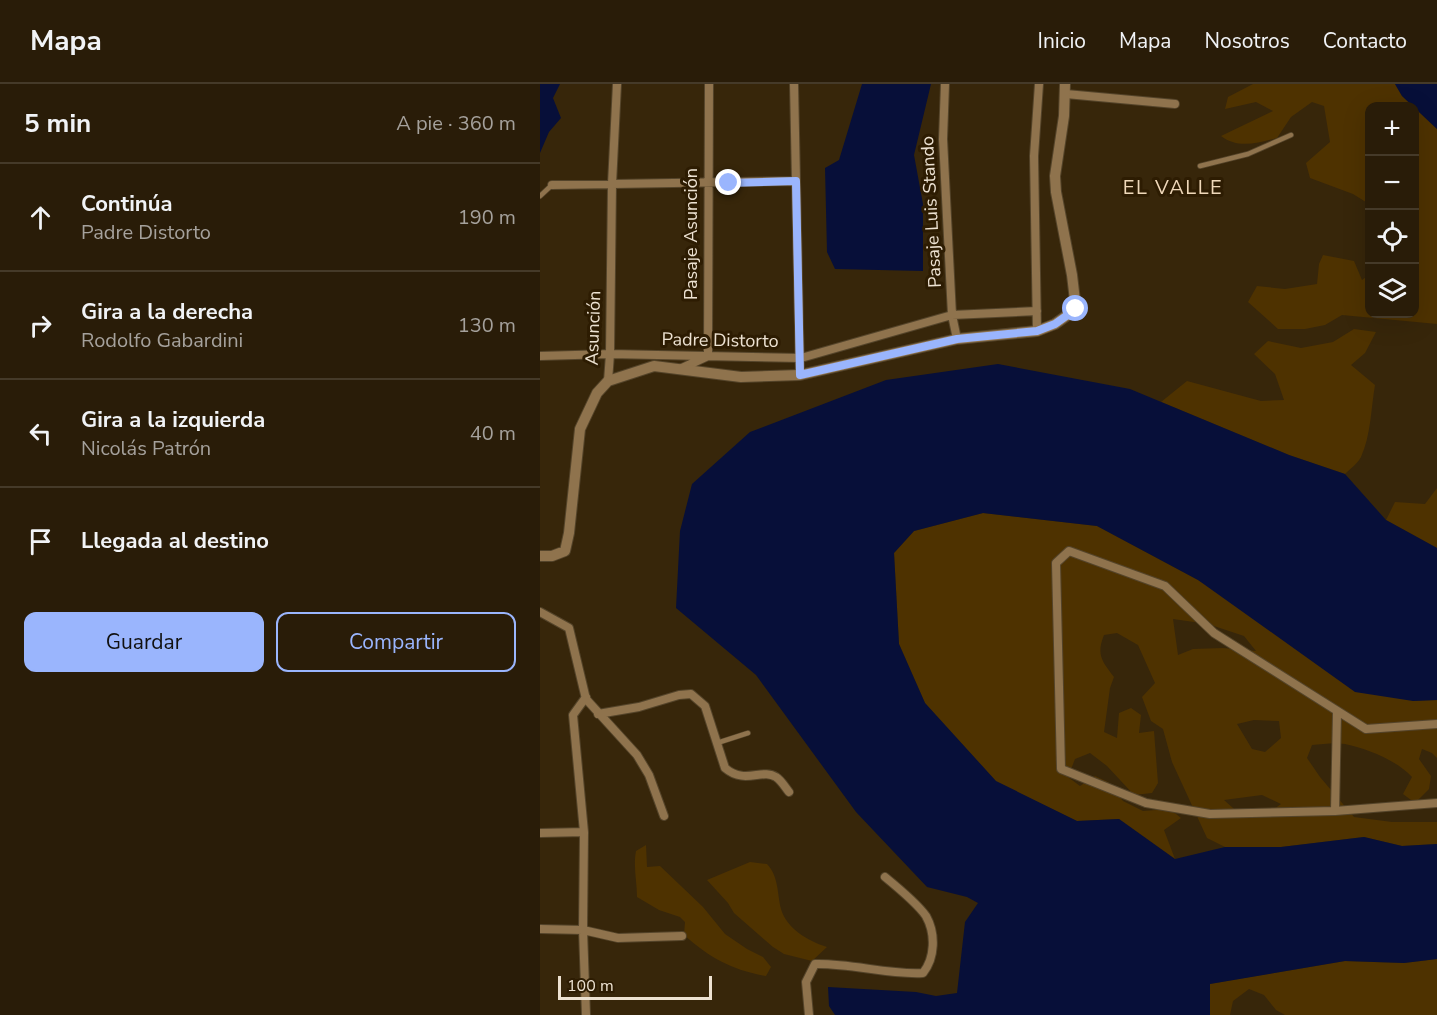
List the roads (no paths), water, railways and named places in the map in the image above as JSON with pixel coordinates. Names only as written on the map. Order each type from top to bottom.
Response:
[{"type":"street","name":"Asunción","points":[[540,556],[552,556],[565,551],[580,429],[597,393],[608,381],[612,184],[617,84]]},
{"type":"street","name":"Pasaje Asunción","points":[[708,356],[709,84]]},
{"type":"street","points":[[794,84],[800,375]]},
{"type":"street","name":"Pasaje Luis Stando","points":[[945,84],[943,139],[952,315],[957,339]]},
{"type":"street","points":[[1037,331],[1034,156],[1039,84]]},
{"type":"street","points":[[1066,89],[1175,104]]},
{"type":"street","name":"Padre Distorto","points":[[608,381],[654,366],[741,377],[800,375],[957,339],[1037,331],[1055,324],[1076,309],[1055,176],[1066,89]]},
{"type":"street","points":[[552,184],[796,181]]},
{"type":"street","name":"Padre Distorto","points":[[540,356],[610,354],[801,358],[952,315],[1037,311]]},
{"type":"street","points":[[682,368],[708,356]]},
{"type":"street","points":[[1437,724],[1365,729],[1214,633],[1165,586],[1069,551],[1056,563],[1061,770],[1146,803],[1210,814],[1335,811],[1437,803]]},
{"type":"street","points":[[540,612],[569,628],[586,697],[598,714],[637,755],[649,775],[664,816]]},
{"type":"street","points":[[598,714],[691,694],[705,706],[725,768],[733,775],[776,777],[789,792]]},
{"type":"street","points":[[586,697],[573,715],[584,832],[583,930],[586,1015]]},
{"type":"street","points":[[1335,811],[1337,713]]},
{"type":"street","points":[[540,832],[584,832]]},
{"type":"street","points":[[809,1015],[806,982],[815,964],[835,964],[907,974],[923,973],[930,964],[933,948],[931,931],[925,915],[885,877]]},
{"type":"street","points":[[540,929],[583,930],[618,938],[682,936]]},
{"type":"lane","points":[[1200,166],[1248,154],[1291,135]]},
{"type":"lane","points":[[540,196],[552,184]]},
{"type":"lane","points":[[717,743],[748,734]]},
{"type":"district","name":"EL VALLE","points":[[1173,187]]}]
